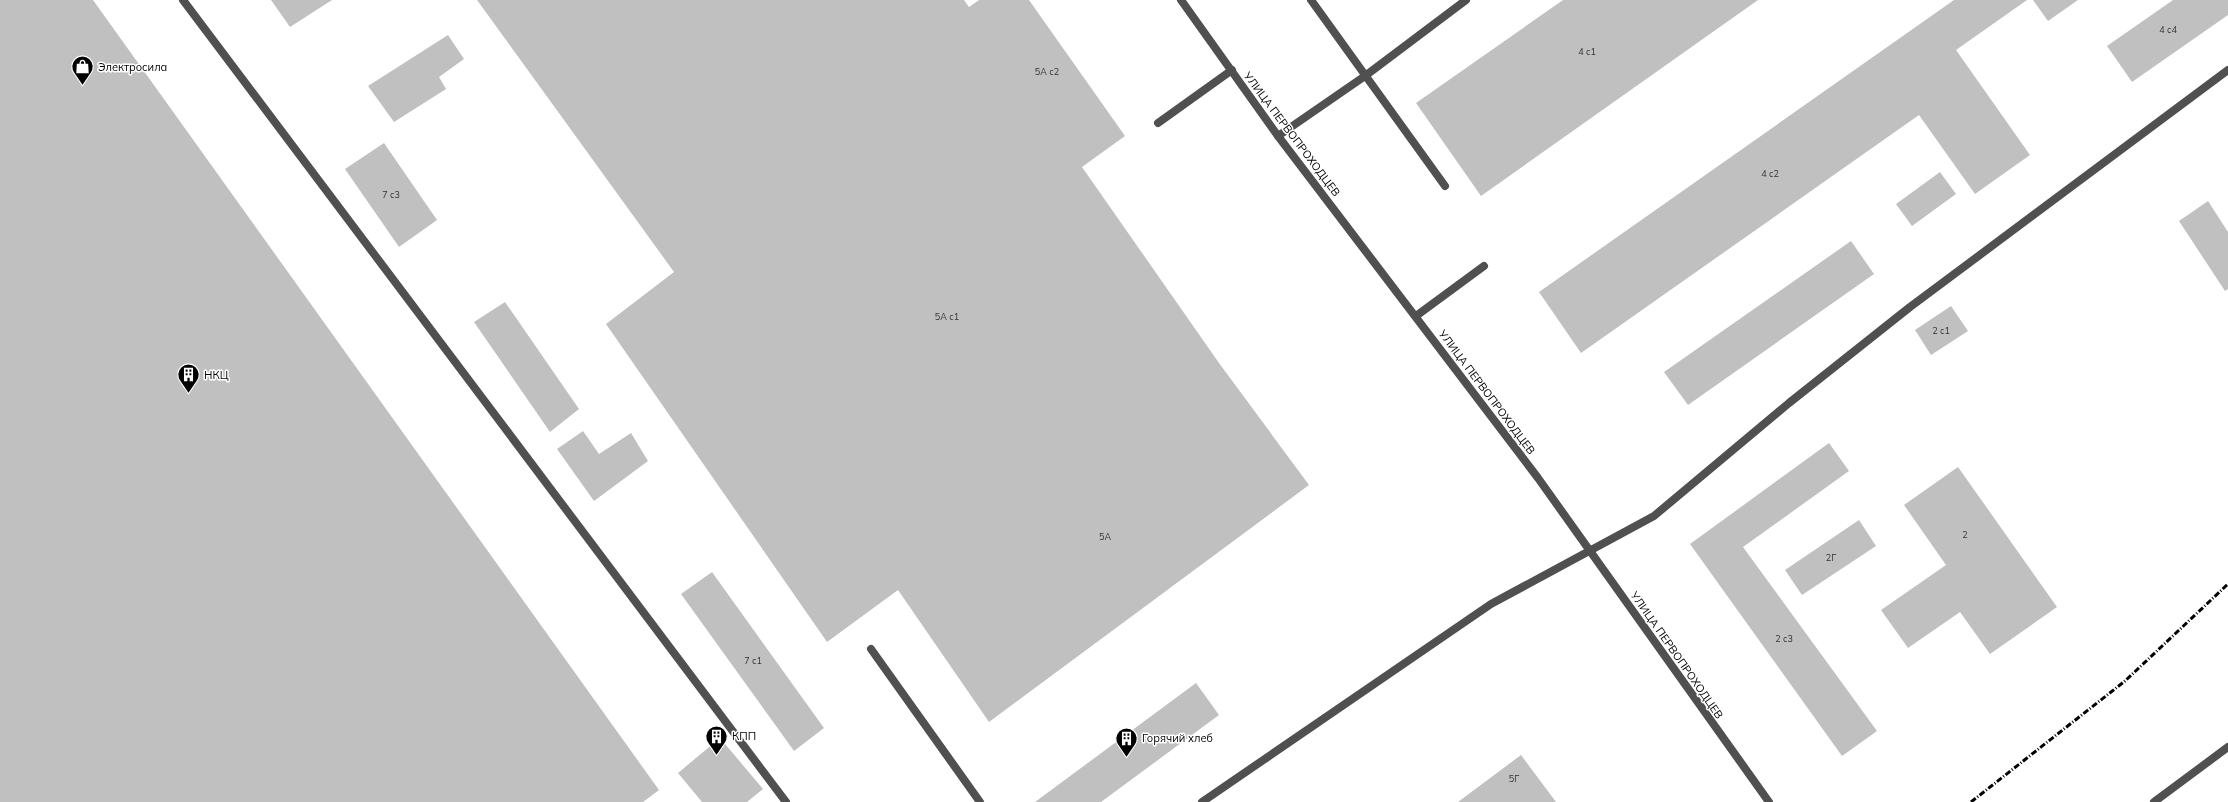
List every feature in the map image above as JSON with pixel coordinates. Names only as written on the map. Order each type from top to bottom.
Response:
[{"type":"street","points":[[183,0],[786,802]]},
{"type":"street","name":"УЛИЦА ПЕРВОПРОХОДЦЕВ","points":[[1181,0],[1278,136],[1538,478],[1769,802]]},
{"type":"street","points":[[1311,0],[1445,186]]},
{"type":"street","points":[[1278,136],[1365,76],[1466,0]]},
{"type":"street","points":[[1158,123],[1232,70]]},
{"type":"street","points":[[1202,802],[1491,604],[1654,516],[1789,403],[1910,307],[2228,70]]},
{"type":"street","points":[[1416,316],[1484,266]]},
{"type":"street","points":[[871,649],[980,802]]},
{"type":"street","points":[[2154,802],[2228,746]]},
{"type":"building","name":"НКЦ","points":[[0,0],[93,0],[659,790],[643,802],[0,802]]},
{"type":"building","points":[[271,0],[332,0],[290,27]]},
{"type":"building","points":[[477,0],[964,0],[969,7],[979,0],[1029,0],[1125,136],[1082,167],[1219,363],[1309,485],[989,722],[898,590],[827,642],[606,324],[674,272]]},
{"type":"building","points":[[1563,0],[1758,0],[1481,196],[1416,103]]},
{"type":"building","points":[[1954,0],[2027,0],[1956,50],[2030,155],[1975,194],[1919,115],[1581,353],[1539,292]]},
{"type":"building","points":[[2033,0],[2078,0],[2048,21]]},
{"type":"building","points":[[2173,0],[2228,0],[2228,15],[2132,82],[2107,46]]},
{"type":"building","points":[[448,35],[464,59],[439,77],[446,89],[394,122],[368,86]]},
{"type":"building","points":[[384,143],[437,220],[399,247],[345,169]]},
{"type":"building","points":[[1940,172],[1956,194],[1912,226],[1896,204]]},
{"type":"building","points":[[2208,201],[2228,232],[2228,289],[2225,291],[2179,221]]},
{"type":"building","points":[[1851,241],[1874,274],[1688,405],[1664,372]]},
{"type":"building","points":[[505,302],[579,409],[550,432],[474,322]]},
{"type":"building","points":[[1951,306],[1968,331],[1931,355],[1915,330]]},
{"type":"building","points":[[583,431],[599,454],[631,433],[648,461],[594,501],[557,449]]},
{"type":"building","points":[[1829,443],[1849,471],[1743,547],[1877,731],[1842,756],[1690,544]]},
{"type":"building","points":[[1958,467],[2057,607],[1990,654],[1960,612],[1908,648],[1881,610],[1946,565],[1904,505]]},
{"type":"building","points":[[1859,520],[1876,546],[1802,595],[1785,570]]},
{"type":"building","points":[[712,572],[824,728],[794,751],[681,594]]},
{"type":"building","name":"Горячий хлеб","points":[[1196,683],[1219,715],[1101,802],[1035,802]]},
{"type":"building","name":"КПП","points":[[720,738],[763,789],[747,802],[702,802],[678,773]]},
{"type":"building","points":[[1521,755],[1556,802],[1458,802]]},
{"type":"railway","points":[[1971,802],[2125,681],[2228,584]]},
{"type":"place","name":"Электросила","points":[[82,86]]},
{"type":"place","name":"НКЦ","points":[[188,394]]},
{"type":"place","name":"КПП","points":[[717,756]]},
{"type":"place","name":"Горячий хлеб","points":[[1127,758]]}]
